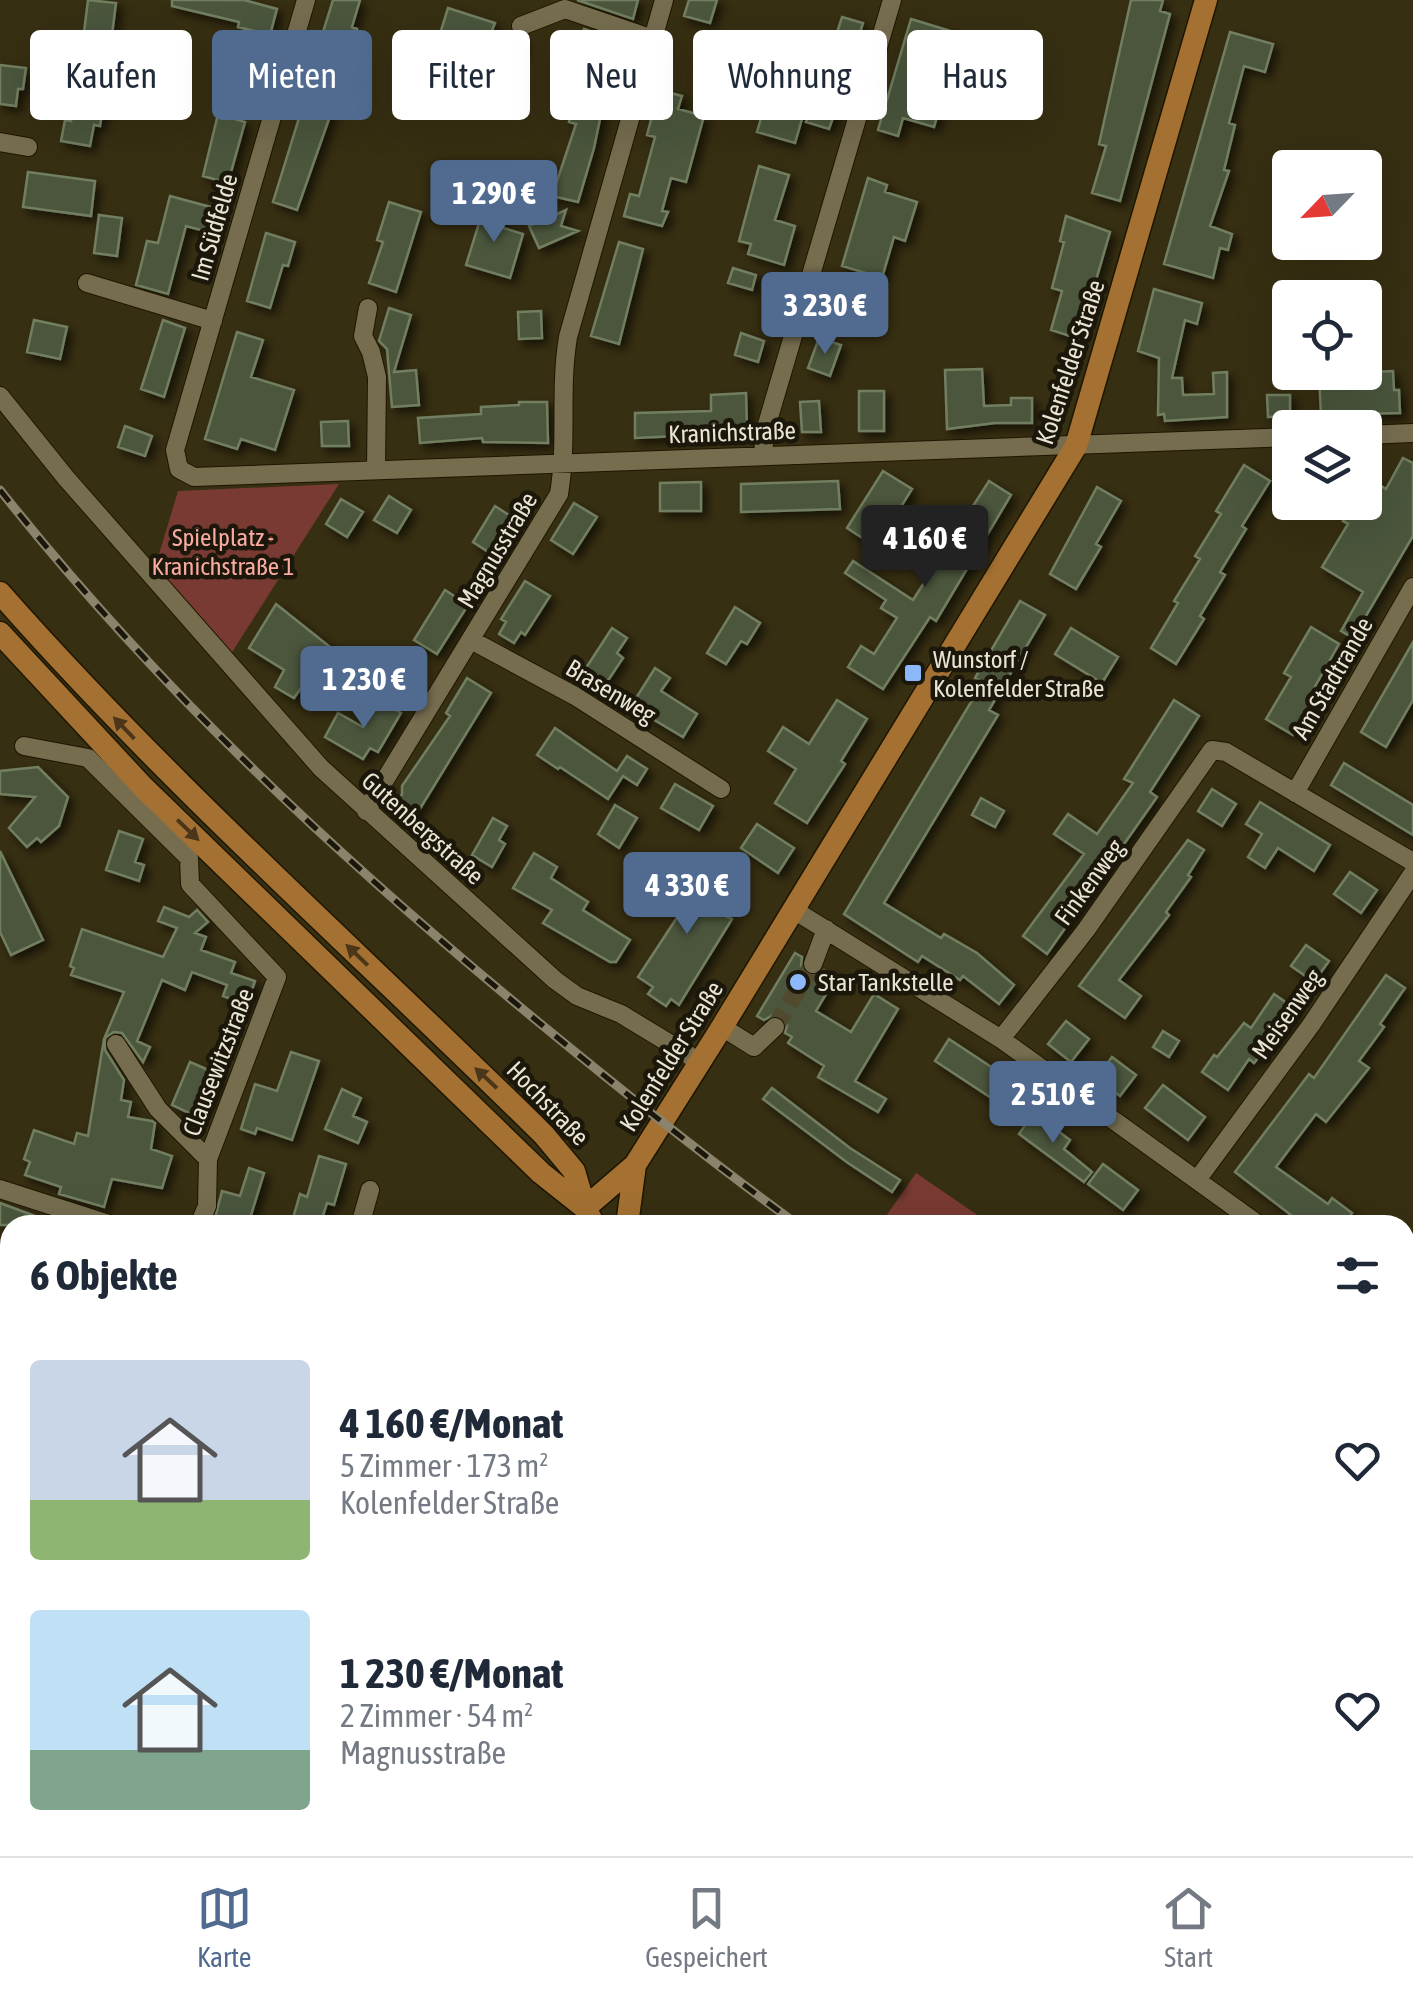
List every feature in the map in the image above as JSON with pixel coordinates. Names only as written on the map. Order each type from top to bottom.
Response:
[{"type":"main road","name":"Kolenfelder Straße","points":[[592,1215],[635,1165],[700,1062],[1076,446],[1206,0]]},
{"type":"main road","name":"Hochstraße","points":[[0,593],[170,776],[544,1135],[574,1171],[589,1215]]},
{"type":"main road","points":[[0,633],[143,786],[588,1215]]},
{"type":"main road","points":[[629,1215],[635,1165]]},
{"type":"street","name":"Im Südfelde","points":[[179,469],[175,450],[306,0]]},
{"type":"street","name":"Magnusstraße","points":[[655,30],[664,0]]},
{"type":"street","points":[[763,456],[765,431],[892,0]]},
{"type":"street","points":[[521,26],[565,9],[629,30]]},
{"type":"street","name":"Magnusstraße","points":[[366,811],[560,494],[564,463],[562,375],[568,337],[630,120]]},
{"type":"street","points":[[0,142],[28,147]]},
{"type":"street","points":[[87,283],[213,321]]},
{"type":"street","points":[[368,308],[363,336],[372,352],[377,376],[376,470]]},
{"type":"street","name":"Gutenbergstraße","points":[[0,396],[149,574],[321,768],[366,811],[555,980],[577,996],[621,1014],[700,1062]]},
{"type":"street","points":[[1382,435],[1413,434]]},
{"type":"street","name":"Kranichstraße","points":[[179,469],[194,477],[1272,438]]},
{"type":"street","name":"Am Stadtrande","points":[[1295,793],[1413,587]]},
{"type":"street","name":"Brasenweg","points":[[471,640],[576,696],[721,789]]},
{"type":"street","name":"Clausewitzstraße","points":[[24,746],[88,758],[189,858],[190,884],[277,976],[208,1159],[203,1215]]},
{"type":"street","name":"Finkenweg","points":[[1001,1039],[1098,914],[1212,750],[1226,752],[1295,793]]},
{"type":"street","points":[[1295,793],[1413,862]]},
{"type":"street","name":"Meisenweg","points":[[1197,1180],[1311,1025],[1413,873]]},
{"type":"street","points":[[794,910],[1001,1039],[1245,1215]]},
{"type":"street","points":[[813,964],[826,929]]},
{"type":"street","points":[[722,1027],[754,1047],[774,1027]]},
{"type":"street","points":[[116,1044],[158,1109],[208,1159]]},
{"type":"street","points":[[0,1190],[80,1215]]},
{"type":"street","points":[[363,1215],[370,1190]]},
{"type":"green space","name":"Spielplatz - Kranichstraße 1","points":[[339,484],[229,657],[165,586],[157,561],[178,491]]},
{"type":"green space","points":[[916,1173],[977,1215],[887,1215]]},
{"type":"building","points":[[88,0],[116,3],[113,30],[84,30]]},
{"type":"building","points":[[172,0],[244,0],[277,9],[271,30],[250,30],[238,27],[239,22],[172,6]]},
{"type":"building","points":[[333,0],[360,0],[352,27],[357,30],[324,30]]},
{"type":"building","points":[[577,0],[638,0],[633,19]]},
{"type":"building","points":[[689,0],[717,0],[710,23],[684,16]]},
{"type":"building","points":[[1131,0],[1163,0],[1160,11],[1170,14],[1120,201],[1092,193],[1106,146],[1099,144]]},
{"type":"building","points":[[448,8],[495,23],[492,30],[441,30]]},
{"type":"building","points":[[842,17],[863,23],[861,30],[838,30]]},
{"type":"building","points":[[911,19],[947,30],[908,30]]},
{"type":"building","points":[[907,32],[907,119],[903,118],[898,136],[878,130],[881,120],[887,120],[887,100]]},
{"type":"building","points":[[1230,32],[1273,44],[1265,72],[1244,66],[1229,123],[1235,125],[1224,170],[1229,171],[1210,226],[1232,234],[1228,250],[1220,248],[1213,278],[1164,264]]},
{"type":"building","points":[[0,65],[26,68],[16,106],[0,104]]},
{"type":"building","points":[[673,94],[682,96],[678,109],[693,113],[693,120],[703,120],[686,182],[671,178],[662,211],[668,212],[662,226],[624,216],[630,194],[639,196],[655,137],[647,135],[651,120],[673,120]]},
{"type":"building","points":[[65,120],[101,120],[100,126],[94,125],[90,146],[61,141]]},
{"type":"building","points":[[217,120],[245,122],[228,183],[203,176]]},
{"type":"building","points":[[298,120],[329,120],[297,210],[273,202]]},
{"type":"building","points":[[600,120],[578,202],[552,196],[576,124],[569,122]]},
{"type":"building","points":[[760,120],[802,120],[795,143],[757,132]]},
{"type":"building","points":[[807,120],[832,120],[829,129]]},
{"type":"building","points":[[910,120],[936,120],[934,127]]},
{"type":"building","points":[[759,166],[789,175],[775,220],[795,226],[784,265],[748,254],[751,244],[739,241]]},
{"type":"building","points":[[28,172],[95,181],[91,216],[23,207]]},
{"type":"building","points":[[868,178],[887,185],[885,192],[917,202],[905,241],[894,237],[882,278],[842,266]]},
{"type":"building","points":[[170,196],[218,209],[212,233],[186,226],[168,294],[136,285],[147,241],[158,243]]},
{"type":"building","points":[[389,202],[421,212],[396,292],[369,283],[383,242],[377,240]]},
{"type":"building","points":[[485,204],[502,209],[497,226],[523,234],[510,278],[466,265]]},
{"type":"building","points":[[566,210],[561,226],[578,231],[539,248],[529,226]]},
{"type":"building","points":[[99,215],[122,218],[117,256],[94,253]]},
{"type":"building","points":[[1066,216],[1110,232],[1079,339],[1051,330],[1062,291],[1052,288]]},
{"type":"building","points":[[266,233],[295,242],[288,266],[283,265],[270,308],[247,301]]},
{"type":"building","points":[[619,242],[643,249],[619,344],[591,336]]},
{"type":"building","points":[[733,268],[756,275],[752,290],[728,283]]},
{"type":"building","points":[[1154,289],[1202,303],[1197,324],[1185,320],[1172,378],[1182,378],[1183,395],[1214,394],[1213,373],[1227,372],[1227,417],[1165,421],[1164,414],[1158,415],[1159,358],[1138,351]]},
{"type":"building","points":[[833,294],[863,303],[858,321],[828,312]]},
{"type":"building","points":[[389,308],[411,315],[394,372],[416,370],[419,405],[392,407],[387,349],[379,341]]},
{"type":"building","points":[[541,311],[542,338],[519,339],[518,312]]},
{"type":"building","points":[[34,320],[67,327],[60,359],[27,352]]},
{"type":"building","points":[[163,320],[185,328],[164,397],[141,389]]},
{"type":"building","points":[[237,332],[263,340],[251,377],[294,390],[275,450],[241,439],[237,449],[205,439]]},
{"type":"building","points":[[741,333],[764,341],[758,362],[735,355]]},
{"type":"building","points":[[819,338],[841,345],[830,376],[808,368]]},
{"type":"building","points":[[982,369],[984,406],[1011,405],[1011,398],[1032,398],[1032,423],[947,429],[945,370]]},
{"type":"building","points":[[1393,371],[1400,413],[1321,410],[1320,390],[1382,390],[1382,372]]},
{"type":"building","points":[[859,391],[884,391],[884,431],[859,431]]},
{"type":"building","points":[[746,393],[747,428],[635,438],[635,413],[711,411],[711,395]]},
{"type":"building","points":[[1267,395],[1290,395],[1290,410],[1272,410],[1272,417],[1268,417]]},
{"type":"building","points":[[819,401],[821,432],[802,432],[800,402]]},
{"type":"building","points":[[547,402],[548,443],[483,442],[482,438],[420,443],[418,418],[481,414],[481,407]]},
{"type":"building","points":[[348,421],[349,446],[322,446],[321,422]]},
{"type":"building","points":[[125,426],[152,436],[145,456],[118,447]]},
{"type":"building","points":[[1403,458],[1413,463],[1413,536],[1353,638],[1341,631],[1363,592],[1322,567],[1348,524],[1344,520],[1382,520],[1382,487],[1386,489]]},
{"type":"building","points":[[1244,465],[1270,481],[1220,572],[1225,575],[1200,616],[1204,619],[1176,664],[1151,648],[1200,559],[1195,556],[1221,514],[1216,511]]},
{"type":"building","points":[[883,471],[912,489],[876,547],[847,528]]},
{"type":"building","points":[[838,481],[840,509],[741,512],[741,484]]},
{"type":"building","points":[[989,481],[1011,495],[936,621],[930,617],[883,689],[848,667],[861,646],[874,654],[897,618],[881,608],[886,600],[845,573],[853,561],[913,600]]},
{"type":"building","points":[[701,482],[701,511],[660,511],[660,483]]},
{"type":"building","points":[[1097,487],[1121,501],[1096,544],[1101,547],[1076,589],[1050,574]]},
{"type":"building","points":[[389,496],[411,510],[397,533],[374,520]]},
{"type":"building","points":[[341,499],[363,512],[347,537],[326,524]]},
{"type":"building","points":[[574,503],[597,517],[573,554],[551,540]]},
{"type":"building","points":[[495,506],[518,521],[496,557],[473,542]]},
{"type":"building","points":[[525,581],[550,596],[525,635],[521,632],[514,643],[499,634],[506,622],[501,619]]},
{"type":"building","points":[[445,590],[468,605],[437,654],[414,640]]},
{"type":"building","points":[[1020,601],[1045,615],[989,710],[998,715],[884,903],[941,938],[944,934],[977,953],[1014,985],[999,1004],[963,976],[960,980],[922,956],[918,962],[844,914],[983,682],[975,678]]},
{"type":"building","points":[[276,604],[330,647],[294,698],[275,687],[284,670],[249,648]]},
{"type":"building","points":[[735,607],[760,623],[747,644],[741,641],[726,664],[707,653]]},
{"type":"building","points":[[1311,627],[1339,644],[1293,735],[1266,719],[1291,677],[1284,673]]},
{"type":"building","points":[[612,628],[627,638],[617,653],[623,658],[607,682],[586,668]]},
{"type":"building","points":[[1071,628],[1118,657],[1102,683],[1055,654]]},
{"type":"building","points":[[1413,642],[1413,700],[1386,747],[1361,732]]},
{"type":"building","points":[[655,668],[670,678],[661,691],[697,714],[683,737],[631,706]]},
{"type":"building","points":[[467,678],[491,693],[410,825],[391,813],[402,794],[402,786],[450,716],[446,713]]},
{"type":"building","points":[[378,700],[401,713],[378,752],[370,748],[363,759],[325,737],[338,713],[363,727]]},
{"type":"building","points":[[837,700],[867,719],[841,761],[845,764],[807,823],[775,803],[796,769],[768,751],[783,727],[809,744]]},
{"type":"building","points":[[1174,700],[1199,716],[1150,792],[1157,797],[1047,954],[1023,936],[1084,854],[1054,834],[1068,814],[1097,834],[1133,783],[1124,779]]},
{"type":"building","points":[[555,728],[617,771],[627,756],[647,769],[637,785],[623,776],[608,799],[537,755]]},
{"type":"building","points":[[1344,763],[1413,805],[1413,835],[1331,785]]},
{"type":"building","points":[[38,767],[68,797],[59,826],[41,842],[37,838],[27,847],[9,828],[35,797],[0,794],[0,771]]},
{"type":"building","points":[[675,784],[713,806],[699,830],[661,808]]},
{"type":"building","points":[[1212,789],[1236,804],[1222,826],[1198,811]]},
{"type":"building","points":[[981,798],[1004,811],[995,827],[972,815]]},
{"type":"building","points":[[1260,802],[1330,845],[1314,871],[1278,848],[1265,868],[1248,857],[1262,834],[1246,824]]},
{"type":"building","points":[[615,805],[637,818],[619,848],[598,834]]},
{"type":"building","points":[[493,818],[507,826],[499,840],[505,844],[492,867],[472,855]]},
{"type":"building","points":[[757,824],[794,848],[778,873],[741,848]]},
{"type":"building","points":[[119,831],[143,839],[135,862],[144,865],[139,881],[106,870]]},
{"type":"building","points":[[1188,840],[1204,850],[1188,875],[1191,877],[1166,912],[1169,915],[1119,980],[1141,996],[1125,1018],[1079,986]]},
{"type":"building","points":[[0,851],[43,940],[11,955],[0,932]]},
{"type":"building","points":[[534,853],[557,867],[551,878],[588,902],[583,910],[630,940],[616,962],[543,923],[552,910],[513,888]]},
{"type":"building","points":[[691,856],[725,873],[708,908],[732,919],[679,1005],[671,999],[666,1006],[648,994],[653,987],[638,977],[695,890],[678,882]]},
{"type":"building","points":[[1350,872],[1377,890],[1361,913],[1334,894]]},
{"type":"building","points":[[164,907],[189,917],[197,910],[208,922],[195,933],[206,937],[201,950],[235,962],[231,973],[255,981],[247,1005],[223,996],[227,985],[192,972],[185,990],[162,980],[137,1041],[150,1047],[143,1062],[122,1033],[114,1032],[105,1038],[105,1050],[124,1080],[121,1100],[131,1102],[128,1117],[155,1123],[151,1149],[172,1156],[162,1188],[112,1179],[104,1207],[59,1194],[61,1187],[25,1175],[30,1162],[24,1159],[34,1130],[74,1144],[77,1133],[88,1136],[104,1039],[124,992],[71,975],[74,968],[70,966],[82,929],[163,957],[177,928],[158,921]]},
{"type":"building","points":[[1306,945],[1329,961],[1314,982],[1291,966]]},
{"type":"building","points":[[795,953],[802,957],[801,967],[808,975],[816,976],[824,970],[832,975],[816,1011],[851,1032],[874,994],[898,1009],[855,1081],[886,1099],[878,1112],[818,1077],[824,1066],[788,1043],[792,1037],[785,1033],[787,1025],[783,1018],[773,1015],[764,1020],[757,1016]]},
{"type":"building","points":[[1386,975],[1405,988],[1380,1024],[1384,1027],[1359,1061],[1369,1068],[1326,1122],[1316,1114],[1276,1167],[1328,1204],[1332,1198],[1350,1215],[1291,1215],[1235,1172],[1309,1074],[1314,1078]]},
{"type":"building","points":[[1274,994],[1297,1010],[1254,1063],[1249,1059],[1228,1090],[1202,1072],[1244,1023],[1251,1028]]},
{"type":"building","points":[[1066,1021],[1089,1039],[1071,1062],[1048,1044]]},
{"type":"building","points":[[1163,1031],[1179,1041],[1169,1057],[1153,1047]]},
{"type":"building","points":[[949,1039],[1020,1086],[1005,1107],[935,1061]]},
{"type":"building","points":[[291,1052],[319,1061],[292,1140],[257,1128],[255,1134],[241,1129],[255,1084],[277,1091]]},
{"type":"building","points":[[1112,1057],[1136,1075],[1120,1096],[1096,1078]]},
{"type":"building","points":[[190,1062],[220,1075],[206,1108],[197,1104],[193,1115],[172,1105]]},
{"type":"building","points":[[1163,1085],[1205,1117],[1188,1140],[1145,1108]]},
{"type":"building","points":[[772,1088],[850,1148],[900,1180],[892,1192],[763,1099]]},
{"type":"building","points":[[342,1089],[361,1098],[353,1116],[367,1122],[358,1143],[325,1129]]},
{"type":"building","points":[[1034,1113],[1070,1140],[1064,1149],[1092,1172],[1084,1182],[1019,1134]]},
{"type":"building","points":[[319,1156],[346,1164],[334,1205],[327,1203],[323,1215],[294,1215],[300,1194],[307,1197]]},
{"type":"building","points":[[1103,1164],[1138,1190],[1123,1210],[1088,1184]]},
{"type":"building","points":[[249,1168],[264,1173],[251,1215],[216,1215],[222,1191],[240,1196]]},
{"type":"building","points":[[0,1203],[32,1215],[0,1215]]},
{"type":"tunnel","points":[[775,1027],[813,964]]},
{"type":"railway","points":[[0,490],[124,636],[325,837],[542,1025],[785,1215]]},
{"type":"place","name":"Wunstorf / Kolenfelder Straße","points":[[913,673]]},
{"type":"place","name":"Star Tankstelle","points":[[798,982]]}]
